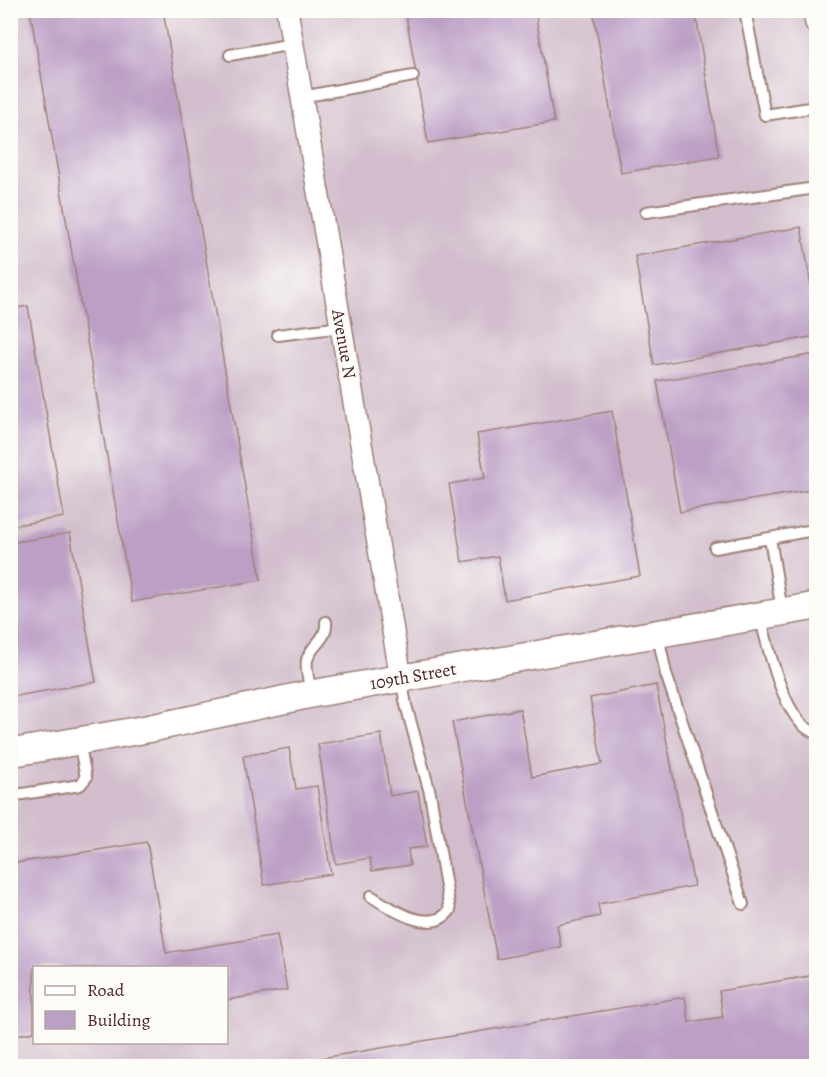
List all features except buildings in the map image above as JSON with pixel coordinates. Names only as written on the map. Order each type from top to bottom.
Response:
[{"type":"street","name":"Avenue N","points":[[287,10],[401,678]]},
{"type":"street","points":[[814,10],[816,23]]},
{"type":"street","name":"109th Street","points":[[10,753],[147,729],[312,694],[816,606]]},
{"type":"lane","points":[[745,10],[765,115],[816,107]]},
{"type":"lane","points":[[230,55],[293,44]]},
{"type":"lane","points":[[302,97],[413,76]]},
{"type":"lane","points":[[646,212],[816,188]]},
{"type":"lane","points":[[278,335],[341,327]]},
{"type":"lane","points":[[715,548],[808,531]]},
{"type":"lane","points":[[770,538],[771,658],[797,720],[803,726],[816,732]]},
{"type":"lane","points":[[312,694],[306,662],[325,633],[326,622]]},
{"type":"lane","points":[[658,634],[666,674],[743,904]]},
{"type":"lane","points":[[371,896],[400,914],[432,921],[444,917],[450,910],[430,793],[401,678]]},
{"type":"lane","points":[[10,796],[80,785],[86,778],[79,741]]},
{"type":"shaded area","points":[[10,11],[816,11],[816,1066],[11,1066]]}]
